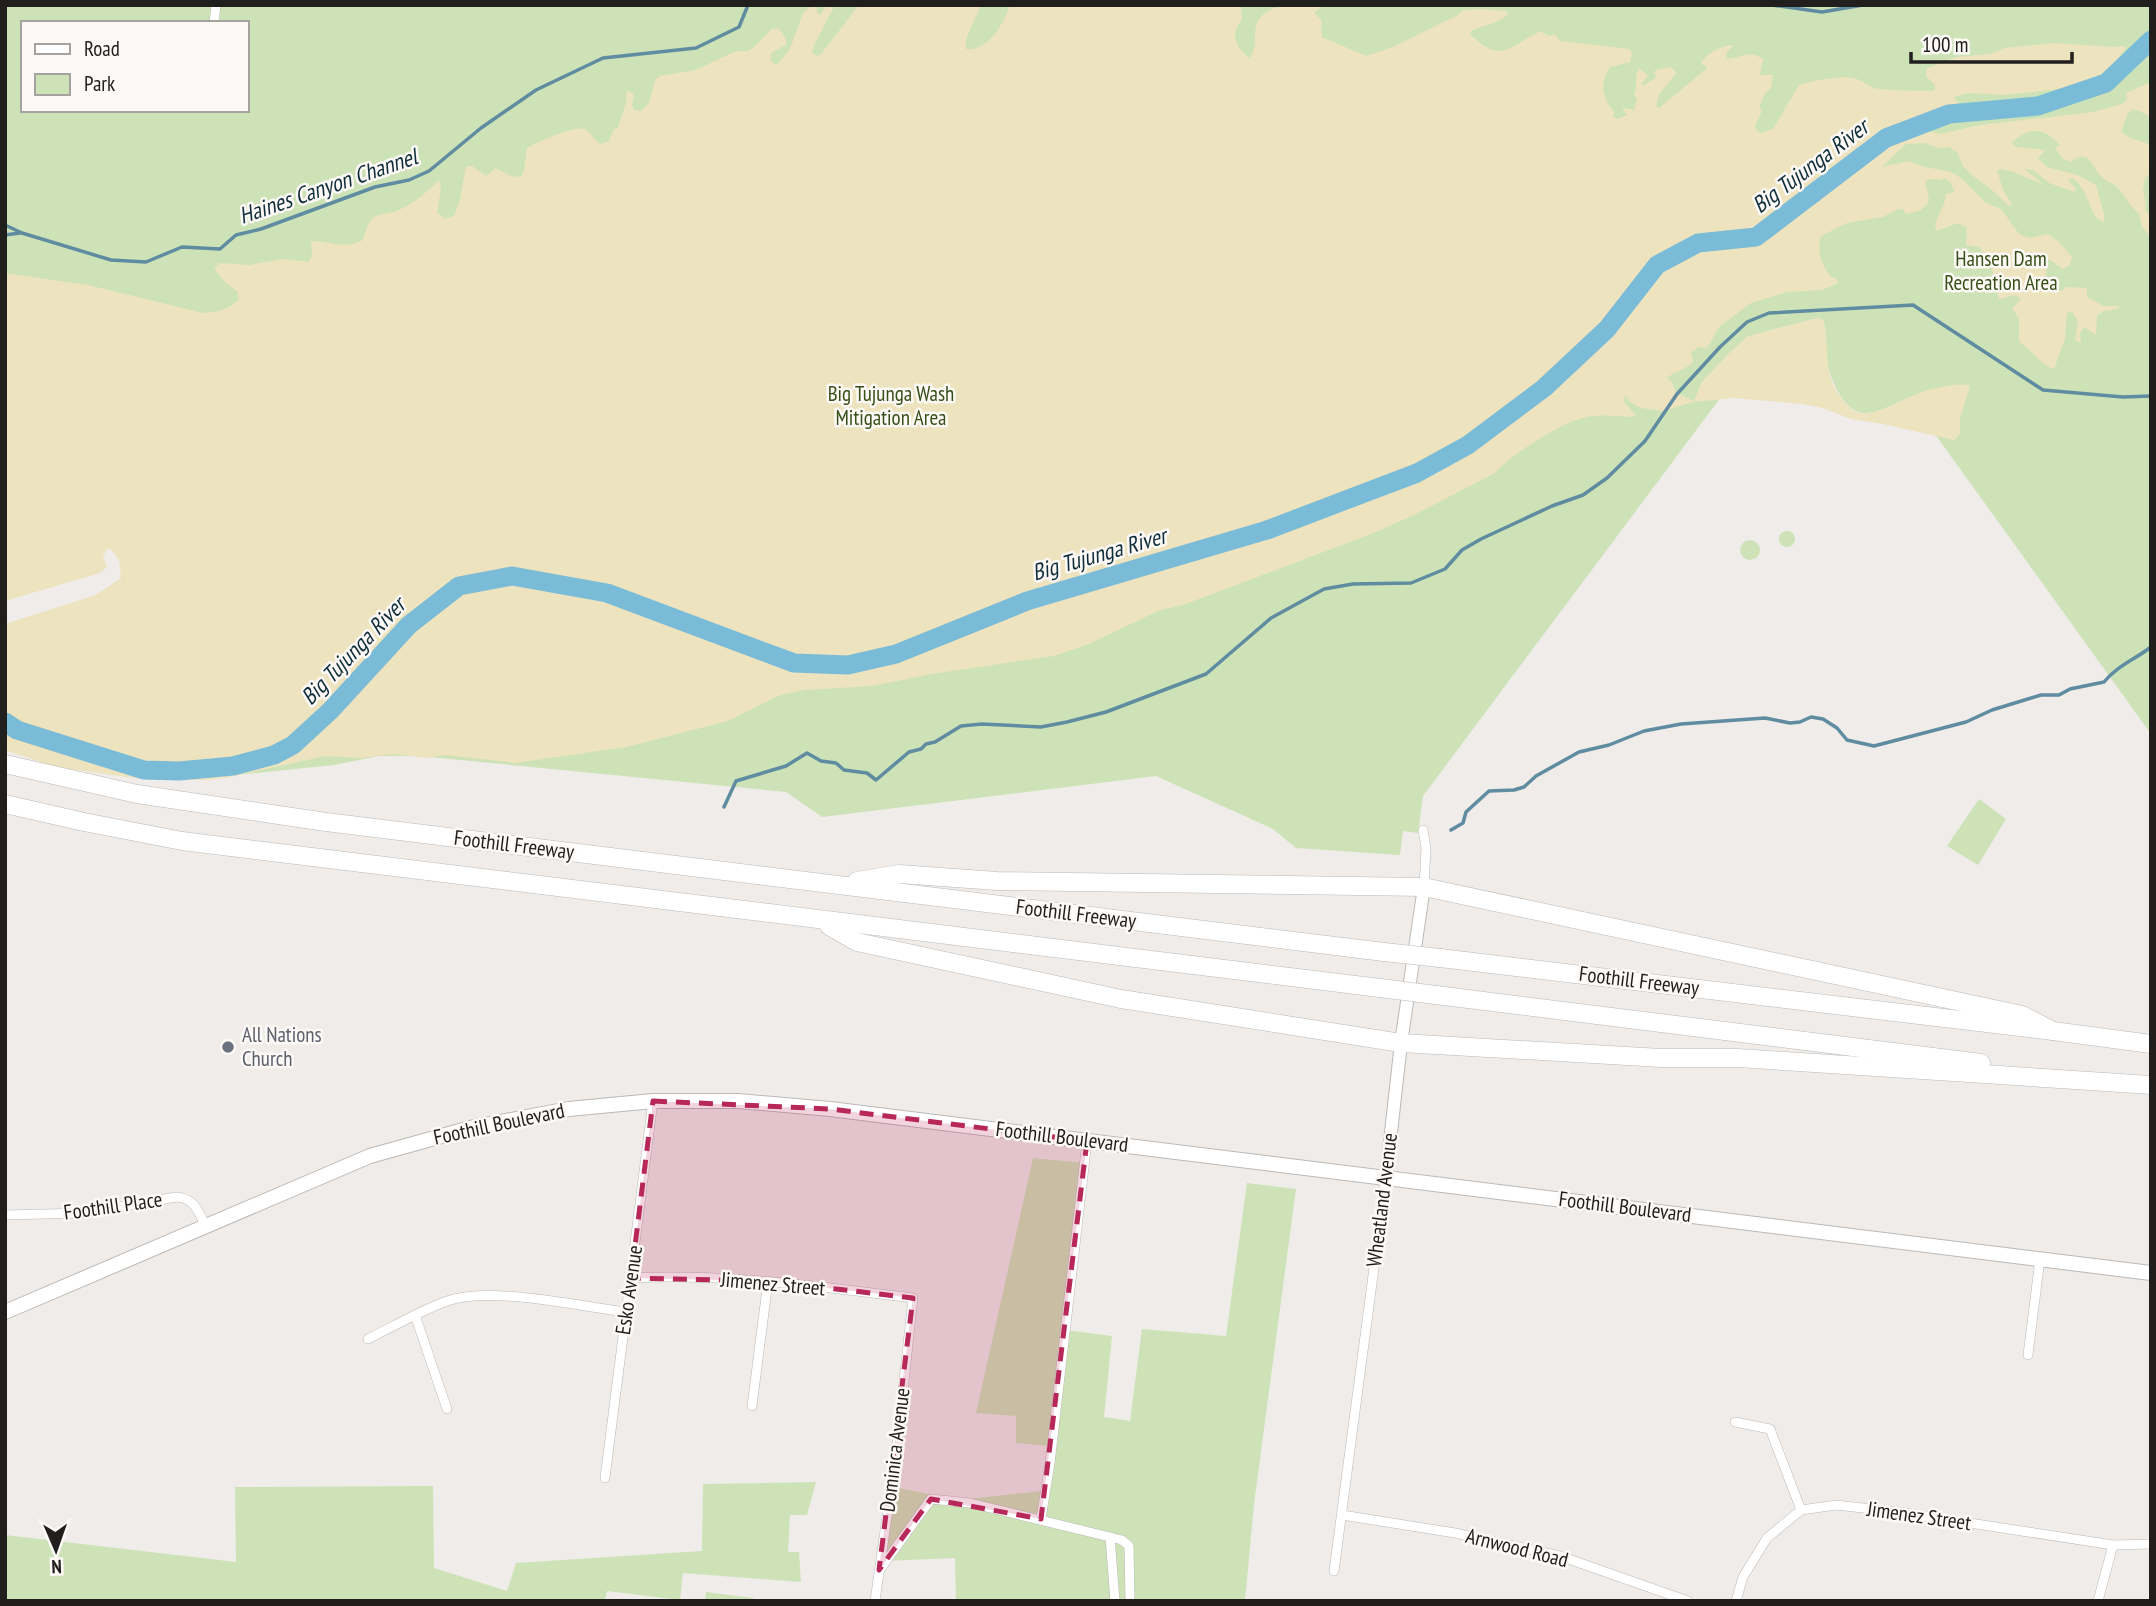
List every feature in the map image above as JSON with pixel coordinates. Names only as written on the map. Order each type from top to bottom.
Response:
[{"type":"highway","name":"Foothill Freeway","points":[[5,764],[137,794],[326,822],[2151,1044]]},
{"type":"highway","name":"Foothill Freeway","points":[[5,804],[132,832],[236,848],[2151,1085]]},
{"type":"highway","points":[[834,884],[899,874],[997,881],[1424,887],[2022,1015],[2053,1031]]},
{"type":"highway","points":[[820,920],[857,942],[1121,999],[1401,1043],[1661,1058],[1738,1058],[2151,1085]]},
{"type":"main road","name":"Foothill Boulevard","points":[[5,1312],[370,1156],[444,1134],[537,1114],[653,1101],[725,1100],[817,1107],[2151,1273]]},
{"type":"street","name":"Wheatland Avenue","points":[[1334,1571],[1401,1043],[1424,887],[1426,848],[1423,830]]},
{"type":"street","name":"Esko Avenue","points":[[605,1478],[653,1101]]},
{"type":"street","points":[[1041,1519],[1087,1140]]},
{"type":"street","name":"Foothill Place","points":[[5,1215],[85,1213],[176,1197],[189,1199],[196,1205],[205,1225]]},
{"type":"street","points":[[2028,1355],[2040,1259]]},
{"type":"street","name":"Jimenez Street","points":[[631,1278],[674,1276],[768,1281],[913,1298]]},
{"type":"street","points":[[752,1406],[768,1281]]},
{"type":"street","points":[[368,1339],[446,1301],[489,1296],[625,1312]]},
{"type":"street","name":"Dominica Avenue","points":[[875,1601],[897,1446],[913,1298]]},
{"type":"street","points":[[415,1315],[447,1409]]},
{"type":"street","points":[[1735,1422],[1770,1429],[1801,1510],[1767,1538],[1743,1577],[1736,1601]]},
{"type":"street","points":[[879,1570],[930,1499],[970,1503],[1122,1540],[1129,1546],[1130,1601]]},
{"type":"street","name":"Jimenez Street","points":[[1801,1510],[1836,1505],[2113,1545],[2151,1544]]},
{"type":"street","name":"Arnwood Road","points":[[1342,1515],[1455,1533],[1560,1556],[1688,1601]]},
{"type":"street","points":[[1110,1536],[1115,1601]]},
{"type":"street","points":[[2098,1601],[2113,1545]]},
{"type":"highlighted area","points":[[653,1101],[830,1109],[1087,1141],[1041,1519],[931,1499],[879,1570],[913,1298],[768,1281],[631,1278]]},
{"type":"green space","name":"Big Tujunga Wash Mitigation Area","points":[[5,5],[2151,5],[2151,734],[1909,398],[1869,413],[1855,411],[1848,406],[1836,389],[1829,369],[1825,352],[1826,333],[1823,320],[1818,318],[1771,330],[1423,796],[1418,833],[1403,831],[1400,855],[1296,848],[1273,829],[1156,776],[822,817],[786,792],[420,756],[379,756],[334,765],[197,779],[153,596],[130,518],[5,570]]},
{"type":"green space","points":[[1787,531],[1793,533],[1793,545],[1787,547],[1781,545],[1779,539],[1781,533]]},
{"type":"green space","points":[[1746,540],[1754,540],[1760,550],[1754,560],[1746,560],[1740,554],[1740,546]]},
{"type":"green space","points":[[1979,799],[2006,819],[1978,865],[1947,846]]},
{"type":"green space","points":[[1033,1158],[1085,1163],[1065,1330],[1112,1336],[1104,1417],[1130,1421],[1142,1329],[1226,1336],[1247,1183],[1296,1189],[1254,1504],[1245,1601],[956,1601],[955,1558],[883,1561],[890,1486],[957,1500],[1051,1490],[1048,1446],[1016,1443],[1016,1416],[976,1413]]},
{"type":"green space","points":[[816,1482],[807,1515],[790,1515],[788,1552],[799,1552],[801,1582],[683,1573],[680,1600],[607,1591],[605,1601],[5,1601],[5,1535],[236,1562],[235,1487],[433,1486],[434,1568],[507,1591],[516,1563],[702,1551],[703,1484]]},
{"type":"green space","points":[[706,1592],[753,1598],[753,1601],[705,1601]]},
{"type":"sand","name":"Big Tujunga Wash Mitigation Area","points":[[817,5],[820,15],[827,5],[835,5],[813,47],[812,52],[817,56],[859,5],[981,5],[966,39],[966,49],[974,49],[994,35],[1010,5],[1241,5],[1242,20],[1235,35],[1241,49],[1249,58],[1254,48],[1258,22],[1263,14],[1281,6],[1324,5],[1314,13],[1321,19],[1322,37],[1366,56],[1393,47],[1463,10],[1506,11],[1508,14],[1499,20],[1469,33],[1480,43],[1496,51],[1511,48],[1540,31],[1549,36],[1555,34],[1560,41],[1630,49],[1630,62],[1610,67],[1603,85],[1607,101],[1614,112],[1613,117],[1618,119],[1627,115],[1622,108],[1634,110],[1639,68],[1648,76],[1642,83],[1643,86],[1655,78],[1653,73],[1656,70],[1671,67],[1676,72],[1659,96],[1659,108],[1706,69],[1707,66],[1701,64],[1706,56],[1715,50],[1734,45],[1726,53],[1727,59],[1748,54],[1757,56],[1763,59],[1760,75],[1773,75],[1771,88],[1759,107],[1762,111],[1755,126],[1761,133],[1773,129],[1799,85],[1811,82],[1849,77],[1878,89],[1931,91],[1935,90],[1935,85],[1926,76],[1927,68],[1957,57],[1991,54],[2004,48],[2053,43],[2123,46],[2126,48],[2104,78],[2084,86],[2006,95],[1968,93],[1953,97],[1960,104],[1956,107],[1928,113],[1917,121],[1918,127],[1940,134],[1979,125],[2093,112],[2122,104],[2127,100],[2126,93],[2151,82],[2151,118],[2133,109],[2128,113],[2121,131],[2128,137],[2151,145],[2151,173],[2145,178],[2143,191],[2145,210],[2151,217],[2151,237],[2142,227],[2139,213],[2117,187],[2101,176],[2085,157],[2070,162],[2063,159],[2055,148],[2060,146],[2043,132],[2031,131],[2012,143],[2016,147],[2046,150],[2038,158],[2047,167],[2078,175],[2096,185],[2104,222],[2095,215],[2083,189],[2072,178],[2068,180],[2076,189],[2075,192],[2049,183],[2033,170],[2024,169],[2043,184],[2000,169],[1997,171],[2004,192],[2012,204],[2009,206],[1973,176],[1963,166],[1957,152],[1949,147],[1938,148],[1925,143],[1906,144],[1882,167],[1909,161],[1951,172],[1985,202],[2002,210],[2019,234],[2029,238],[2048,234],[2058,241],[2072,257],[2070,265],[2063,269],[2047,258],[2046,280],[2052,292],[2062,291],[2067,287],[2087,288],[2087,297],[2104,306],[2120,306],[2097,315],[2096,335],[2084,327],[2080,334],[2081,343],[2075,340],[2078,321],[2072,312],[2067,313],[2065,339],[2054,369],[2044,364],[2019,342],[2019,318],[2012,309],[2021,299],[2016,295],[1999,299],[1991,266],[1984,254],[1979,247],[1966,245],[1967,228],[1958,223],[1937,231],[1935,226],[1946,194],[1955,192],[1950,182],[1944,178],[1930,179],[1925,182],[1929,198],[1927,205],[1919,211],[1905,214],[1904,210],[1898,209],[1883,217],[1847,223],[1821,236],[1819,247],[1823,263],[1838,283],[1822,290],[1787,292],[1751,303],[1719,327],[1707,348],[1699,347],[1691,352],[1693,362],[1667,378],[1672,382],[1676,393],[1694,401],[1701,383],[1748,336],[1818,318],[1823,320],[1825,328],[1831,379],[1841,398],[1856,412],[1873,412],[1928,390],[1970,385],[1960,419],[1960,434],[1954,440],[1851,419],[1823,408],[1802,404],[1733,398],[1694,402],[1662,411],[1641,408],[1629,401],[1625,395],[1624,402],[1636,415],[1633,417],[1595,416],[1573,421],[1523,449],[1495,473],[1414,515],[1183,605],[1160,610],[1089,644],[1054,656],[872,686],[805,690],[780,695],[728,721],[626,747],[516,763],[445,755],[426,758],[394,754],[360,758],[325,756],[226,778],[141,779],[56,767],[5,750],[5,624],[96,595],[121,578],[119,561],[112,550],[107,549],[103,557],[107,567],[100,573],[5,601],[5,273],[88,285],[203,313],[222,310],[239,299],[237,291],[214,269],[219,263],[249,265],[283,259],[309,262],[312,255],[311,241],[343,245],[363,240],[366,229],[374,218],[408,205],[439,180],[441,189],[437,212],[445,219],[454,216],[460,200],[466,166],[472,166],[486,176],[496,168],[511,176],[521,177],[527,148],[547,138],[580,128],[585,129],[601,144],[609,141],[614,129],[618,128],[626,103],[626,90],[634,94],[634,110],[641,111],[649,103],[655,80],[660,76],[696,70],[736,51],[748,51],[772,29],[778,28],[786,39],[786,45],[771,53],[771,61],[777,65],[790,49],[803,13]]},
{"type":"waterway","name":"Haines Canyon Channel","points":[[5,225],[22,233],[111,260],[146,262],[182,247],[220,249],[236,235],[261,229],[375,187],[409,180],[429,171],[481,128],[536,90],[603,58],[696,48],[739,27],[748,5]]},
{"type":"waterway","name":"Haines Canyon Channel","points":[[1772,5],[1822,12],[1863,5]]},
{"type":"waterway","name":"Big Tujunga River","points":[[5,722],[17,730],[144,770],[179,771],[233,766],[274,755],[293,745],[330,711],[409,625],[459,586],[512,576],[607,593],[794,663],[848,665],[896,654],[1027,601],[1267,530],[1417,473],[1468,445],[1544,388],[1607,329],[1657,265],[1698,243],[1756,237],[1886,138],[1949,114],[2038,106],[2106,83],[2151,40]]},
{"type":"waterway","points":[[5,235],[20,233]]},
{"type":"waterway","points":[[724,807],[736,781],[786,766],[807,753],[821,761],[836,763],[844,770],[867,773],[876,780],[909,752],[921,749],[961,726],[982,724],[1041,727],[1106,712],[1206,674],[1271,618],[1324,589],[1353,584],[1411,583],[1445,569],[1462,550],[1481,539],[1552,506],[1583,495],[1607,478],[1645,441],[1677,394],[1720,347],[1747,322],[1769,313],[1913,305],[2043,390],[2123,397],[2151,396]]},
{"type":"waterway","points":[[1451,830],[1463,823],[1466,812],[1489,791],[1524,787],[1536,776],[1579,752],[1609,745],[1644,731],[1681,724],[1765,718],[1790,723],[1811,717],[1823,719],[1837,728],[1847,740],[1874,746],[1966,722],[1992,710],[2041,695],[2059,695],[2070,689],[2104,682],[2120,667],[2151,647]]},
{"type":"place","name":"All Nations Church","points":[[228,1047]]},
{"type":"park label","name":"Hansen Dam Recreation Area","points":[[2001,271]]}]
